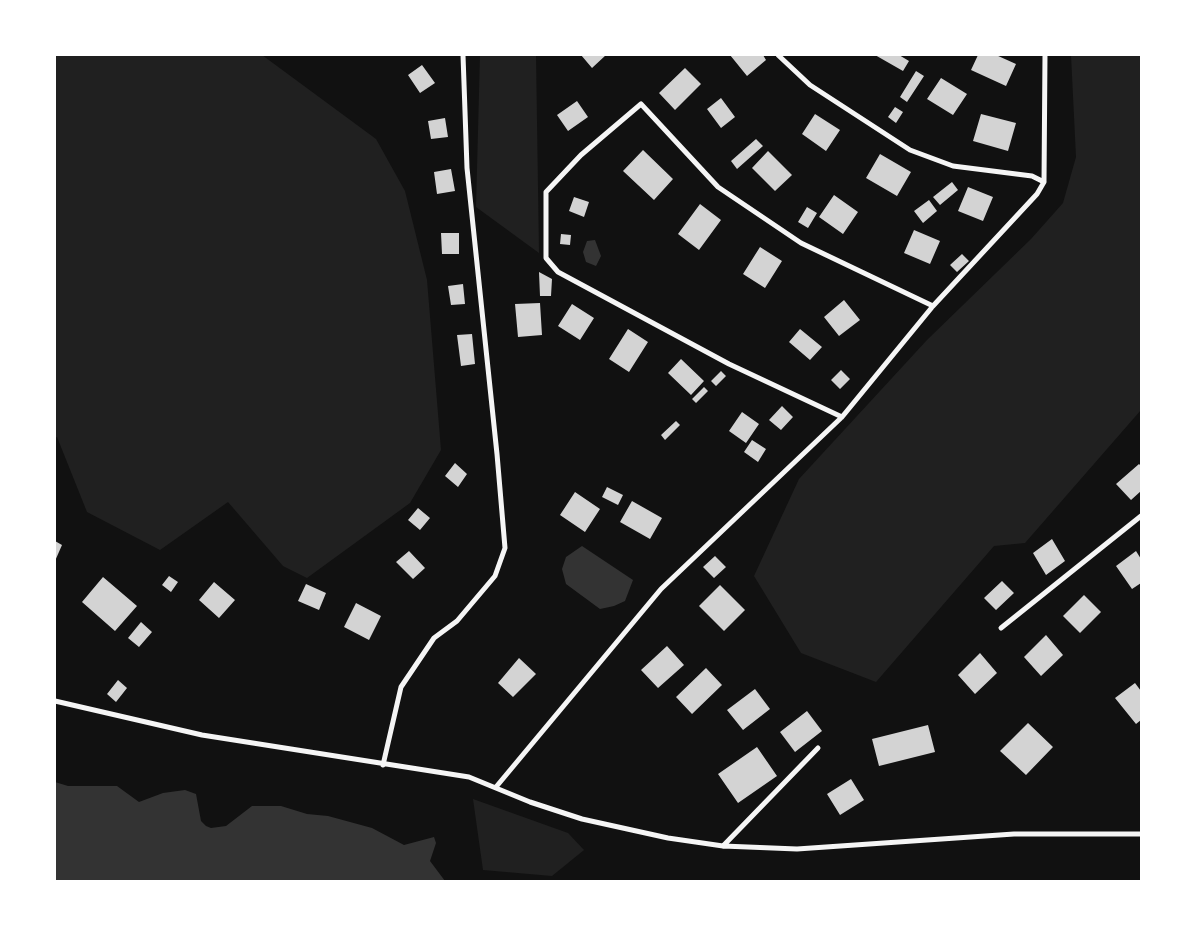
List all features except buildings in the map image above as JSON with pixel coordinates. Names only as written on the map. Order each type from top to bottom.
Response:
[{"type":"street","points":[[383,765],[401,687],[434,638],[458,621],[495,576],[504,548],[497,454],[467,168],[463,55]]},
{"type":"street","points":[[778,55],[810,85],[910,150],[953,166],[1032,176],[1044,182]]},
{"type":"street","points":[[496,787],[661,589],[842,417],[933,306],[1037,194],[1044,182],[1045,55]]},
{"type":"street","points":[[842,417],[729,364],[558,272],[546,258],[546,192],[581,155],[641,104],[718,187],[801,243],[933,306]]},
{"type":"street","points":[[1001,628],[1141,516]]},
{"type":"street","points":[[55,701],[183,731],[383,765],[454,774],[496,787],[530,802],[582,819],[668,838],[723,846],[797,849],[1014,834],[1141,834]]},
{"type":"street","points":[[723,846],[818,748]]},
{"type":"shaded area","points":[[55,55],[262,55],[376,139],[405,191],[427,280],[441,450],[410,503],[307,578],[283,566],[228,502],[160,550],[87,512],[57,437],[55,438]]},
{"type":"shaded area","points":[[480,55],[536,55],[539,253],[476,207]]},
{"type":"shaded area","points":[[1071,55],[1141,55],[1141,410],[1025,543],[994,546],[876,682],[801,653],[754,576],[799,479],[927,340],[1031,239],[1063,203],[1076,157]]},
{"type":"shaded area","points":[[595,240],[601,256],[596,266],[586,262],[583,252],[587,241]]},
{"type":"shaded area","points":[[582,546],[633,580],[625,601],[600,609],[566,584],[562,569],[566,557]]},
{"type":"shaded area","points":[[55,782],[68,786],[117,786],[139,802],[163,793],[185,790],[196,794],[201,821],[211,828],[226,826],[252,806],[281,806],[307,814],[328,816],[372,828],[404,845],[434,837],[436,843],[430,861],[445,881],[55,881]]},
{"type":"shaded area","points":[[473,799],[568,833],[584,850],[552,876],[483,870]]}]
